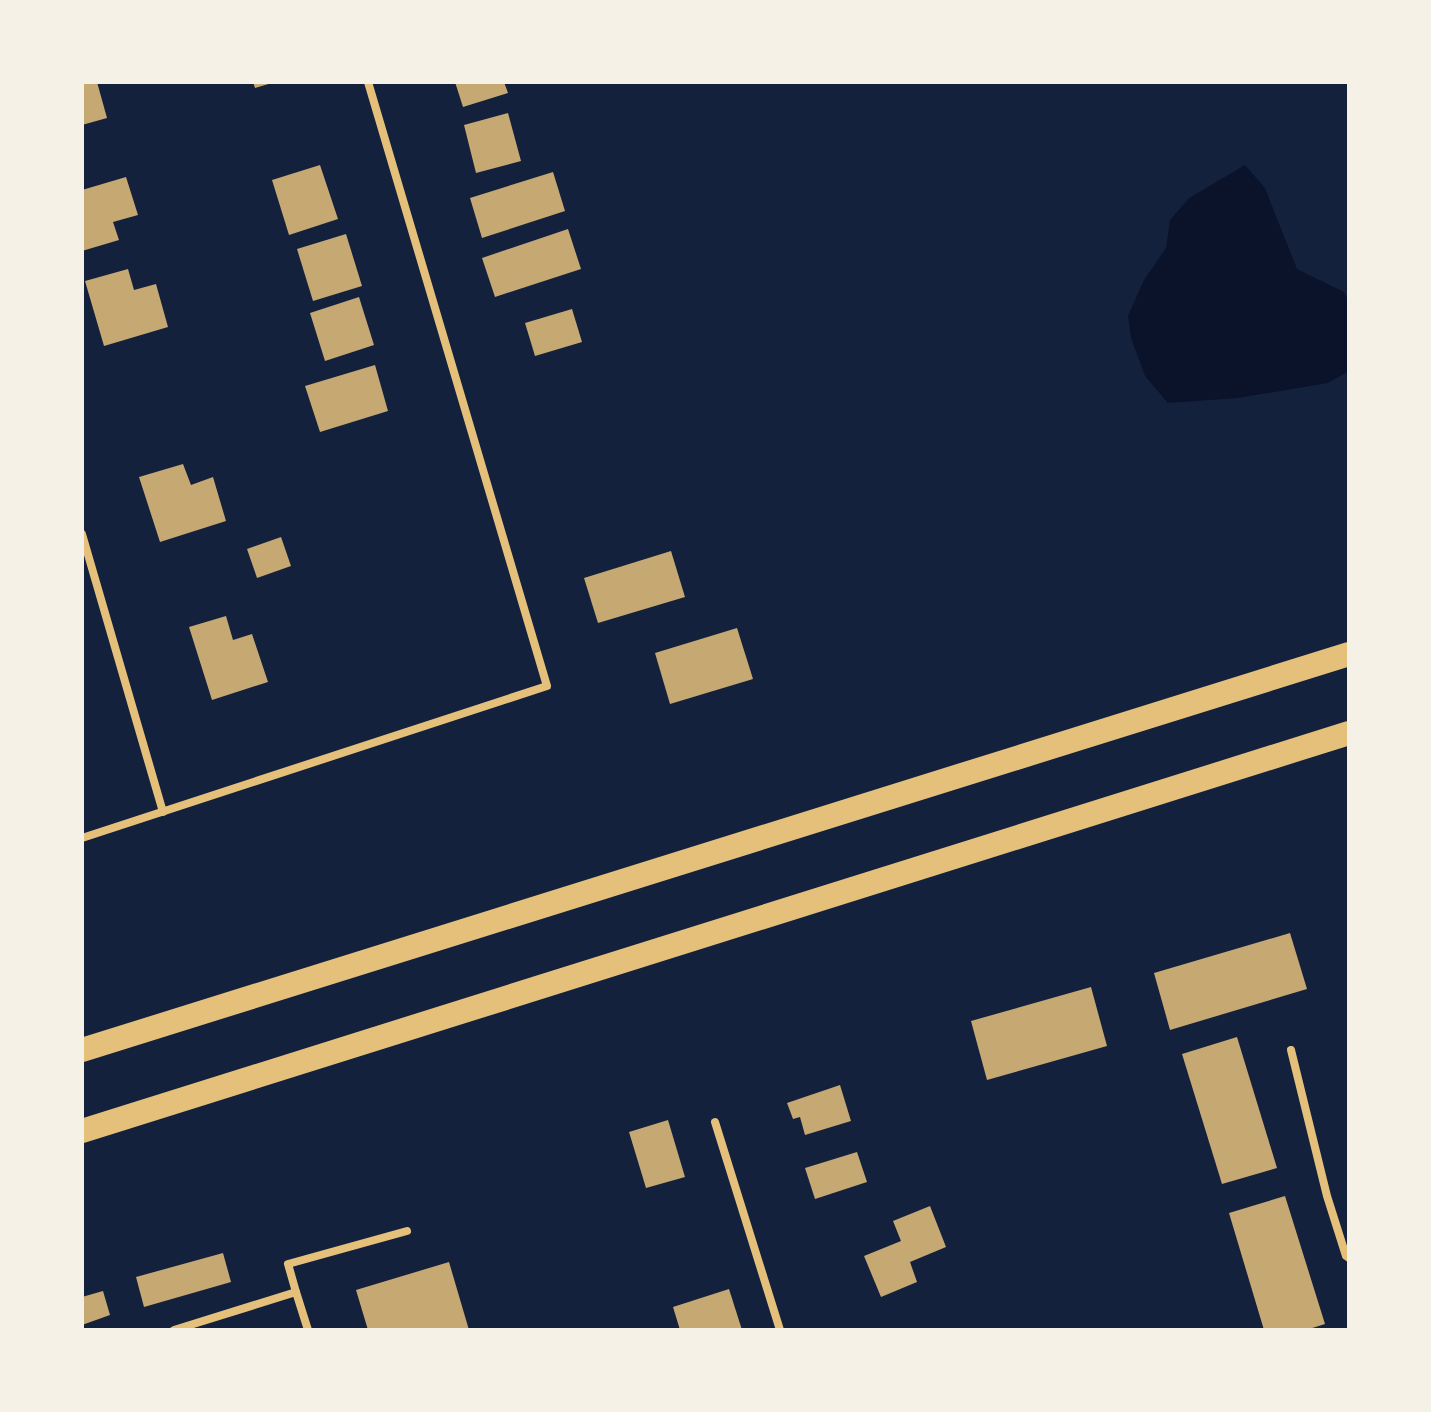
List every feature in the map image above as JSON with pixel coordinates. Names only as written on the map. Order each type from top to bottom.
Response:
[{"type":"highway","points":[[82,1050],[1349,654]]},
{"type":"highway","points":[[82,1131],[1349,733]]},
{"type":"street","points":[[82,838],[547,686],[368,82]]},
{"type":"street","points":[[82,534],[163,812]]},
{"type":"street","points":[[1291,1050],[1327,1196],[1349,1258]]},
{"type":"street","points":[[715,1122],[780,1330]]},
{"type":"street","points":[[308,1330],[288,1264],[407,1231]]},
{"type":"street","points":[[174,1330],[203,1326],[296,1292]]},
{"type":"water","points":[[1245,165],[1265,188],[1297,269],[1344,292],[1349,303],[1349,371],[1328,383],[1238,398],[1168,403],[1145,376],[1131,338],[1128,316],[1144,280],[1166,248],[1170,220],[1189,198]]},
{"type":"building","points":[[82,82],[97,82],[107,118],[82,125]]},
{"type":"building","points":[[253,82],[272,82],[272,83],[255,88]]},
{"type":"building","points":[[455,82],[504,82],[508,93],[463,107]]},
{"type":"building","points":[[508,113],[521,161],[476,173],[464,125]]},
{"type":"building","points":[[320,165],[338,219],[289,235],[272,180]]},
{"type":"building","points":[[553,172],[565,211],[482,238],[470,198]]},
{"type":"building","points":[[126,177],[138,215],[113,222],[119,240],[82,251],[82,190]]},
{"type":"building","points":[[568,229],[581,269],[495,297],[482,258]]},
{"type":"building","points":[[346,234],[362,286],[313,301],[297,249]]},
{"type":"building","points":[[128,269],[134,290],[156,284],[168,327],[104,346],[85,281]]},
{"type":"building","points":[[359,297],[374,345],[325,361],[310,313]]},
{"type":"building","points":[[572,309],[582,342],[535,356],[525,323]]},
{"type":"building","points":[[375,365],[388,411],[320,432],[305,386]]},
{"type":"building","points":[[183,464],[191,485],[213,477],[226,521],[160,542],[139,477]]},
{"type":"building","points":[[281,537],[291,566],[257,578],[247,549]]},
{"type":"building","points":[[671,551],[685,597],[598,623],[584,578]]},
{"type":"building","points":[[226,616],[233,640],[252,634],[268,682],[212,700],[189,627]]},
{"type":"building","points":[[737,628],[753,679],[670,704],[655,653]]},
{"type":"building","points":[[1290,933],[1307,989],[1170,1030],[1154,973]]},
{"type":"building","points":[[1091,987],[1107,1046],[987,1080],[971,1021]]},
{"type":"building","points":[[1237,1037],[1277,1168],[1222,1184],[1182,1054]]},
{"type":"building","points":[[840,1085],[851,1121],[805,1135],[800,1117],[793,1119],[787,1103]]},
{"type":"building","points":[[668,1120],[685,1177],[646,1188],[629,1132]]},
{"type":"building","points":[[857,1152],[867,1182],[815,1199],[805,1168]]},
{"type":"building","points":[[1285,1196],[1325,1324],[1306,1330],[1264,1330],[1229,1213]]},
{"type":"building","points":[[930,1206],[946,1247],[910,1262],[917,1282],[881,1297],[864,1256],[901,1241],[893,1221]]},
{"type":"building","points":[[223,1253],[231,1282],[144,1307],[136,1277]]},
{"type":"building","points":[[449,1262],[469,1330],[368,1330],[356,1290]]},
{"type":"building","points":[[729,1289],[742,1330],[680,1330],[673,1307]]},
{"type":"building","points":[[103,1291],[110,1315],[82,1325],[82,1297]]}]
